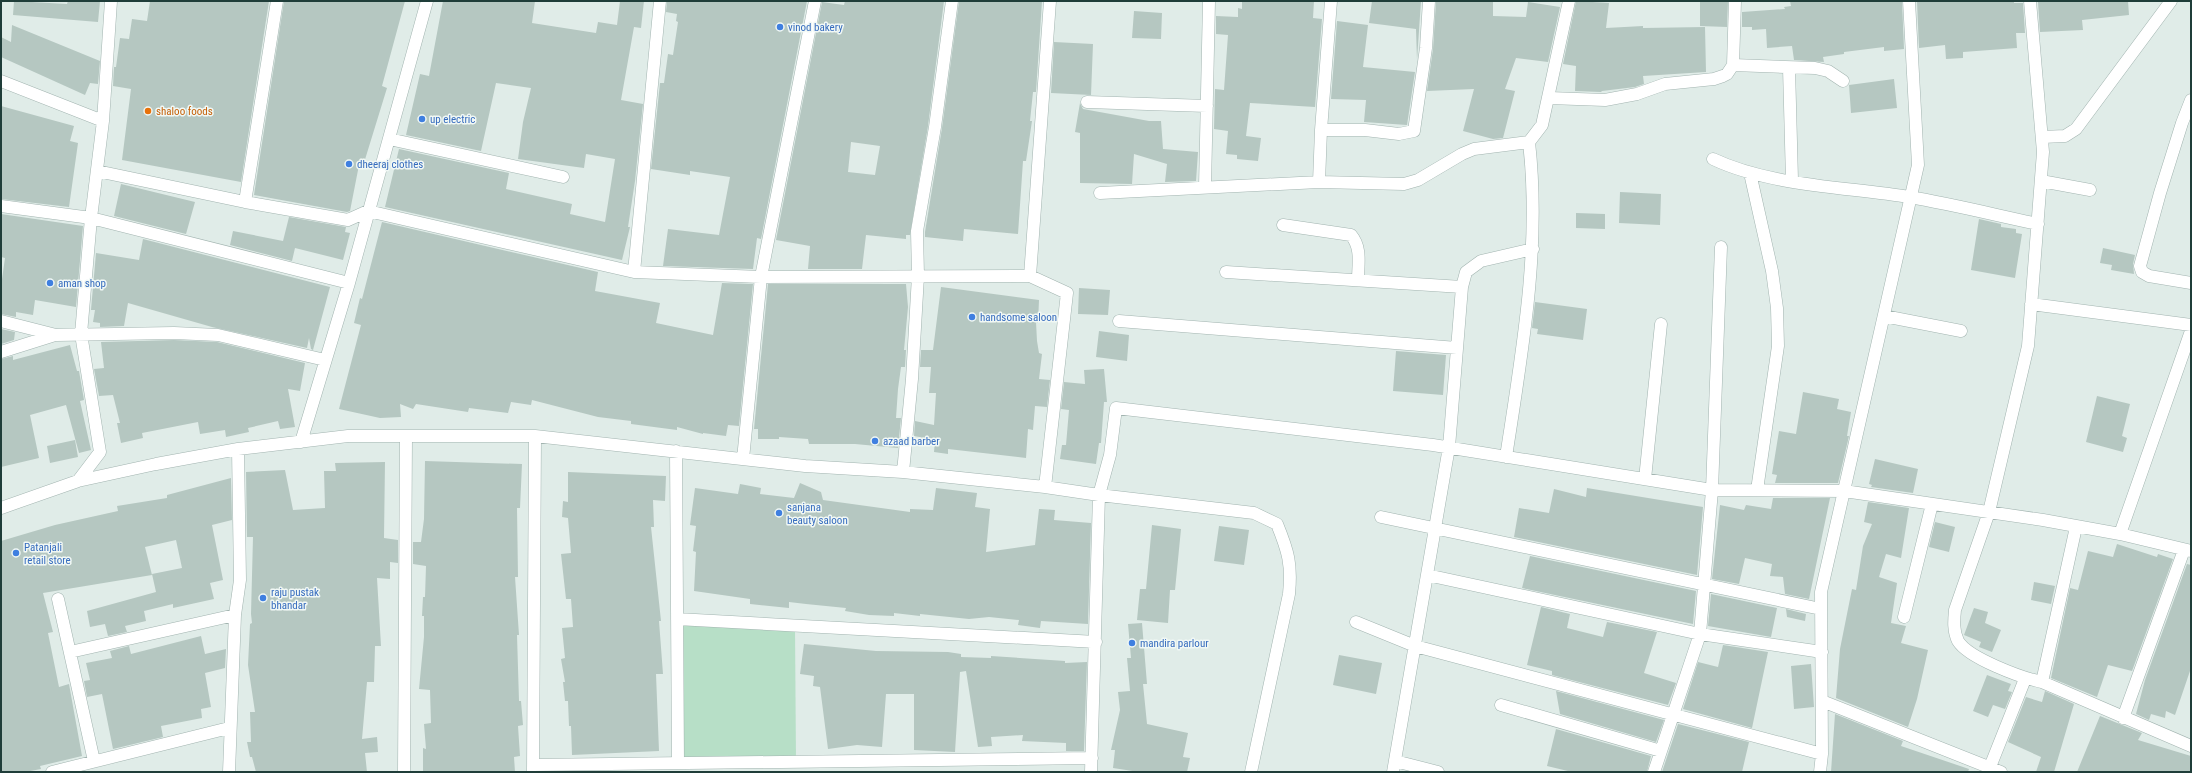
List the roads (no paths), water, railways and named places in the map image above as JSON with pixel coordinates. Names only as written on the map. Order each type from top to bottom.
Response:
[{"type":"street","points":[[78,481],[100,452],[81,334],[90,218],[103,121],[111,1]]},
{"type":"street","points":[[245,202],[277,1]]},
{"type":"street","points":[[301,442],[348,283],[427,1]]},
{"type":"street","points":[[634,272],[660,1]]},
{"type":"street","points":[[743,459],[761,277],[815,1]]},
{"type":"street","points":[[903,472],[912,379],[918,276],[917,231],[935,127],[952,1]]},
{"type":"street","points":[[1030,276],[1050,1]]},
{"type":"street","points":[[1205,187],[1209,1]]},
{"type":"street","points":[[1319,182],[1321,130],[1331,1]]},
{"type":"street","points":[[1321,130],[1365,130],[1399,134],[1414,131],[1426,48],[1429,1]]},
{"type":"street","points":[[1506,457],[1524,342],[1533,249],[1531,163],[1529,142],[1542,125],[1569,1]]},
{"type":"street","points":[[1549,98],[1605,100],[1637,94],[1665,84],[1714,79],[1727,74],[1733,65],[1735,1]]},
{"type":"street","points":[[1820,772],[1822,754],[1821,592],[1918,165],[1909,1]]},
{"type":"street","points":[[2030,1],[2043,152],[2028,346],[1989,512],[1955,610],[1954,627],[1958,641],[1970,653],[2025,679],[2042,682],[2191,746]]},
{"type":"street","points":[[2042,137],[2066,136],[2076,129],[2171,1]]},
{"type":"street","points":[[1733,65],[1815,68],[1828,71],[1843,81]]},
{"type":"street","points":[[1789,68],[1792,180]]},
{"type":"street","points":[[1,81],[103,121]]},
{"type":"street","points":[[2191,100],[2182,123],[2160,193],[2140,266],[2142,272],[2148,276],[2191,283]]},
{"type":"street","points":[[1087,102],[1206,106]]},
{"type":"street","points":[[389,139],[563,177]]},
{"type":"street","points":[[1100,193],[1319,182],[1404,184],[1418,180],[1462,154],[1474,149],[1529,142]]},
{"type":"street","points":[[1713,159],[1736,170],[1750,173],[1911,197],[2038,224]]},
{"type":"street","points":[[97,171],[245,202],[348,220],[368,211],[634,272],[761,277],[1030,276],[1067,293],[1045,487]]},
{"type":"street","points":[[1750,173],[1772,271],[1777,308],[1778,346],[1757,490]]},
{"type":"street","points":[[2041,181],[2090,190]]},
{"type":"street","points":[[1,206],[90,218],[348,283]]},
{"type":"street","points":[[1283,225],[1351,235],[1357,242],[1359,251],[1358,280]]},
{"type":"street","points":[[1654,772],[1700,634],[1712,490],[1721,247]]},
{"type":"street","points":[[1438,772],[1394,767],[1449,447],[1462,287],[1466,272],[1481,261],[1533,249]]},
{"type":"street","points":[[1226,272],[1462,287]]},
{"type":"street","points":[[2031,304],[2191,325]]},
{"type":"street","points":[[1884,316],[1961,331]]},
{"type":"street","points":[[1,321],[56,335]]},
{"type":"street","points":[[1119,321],[1457,348]]},
{"type":"street","points":[[1645,479],[1661,324]]},
{"type":"street","points":[[2120,534],[2191,331]]},
{"type":"street","points":[[1,352],[56,335],[174,333],[218,335],[324,360]]},
{"type":"street","points":[[1091,772],[1096,642],[1099,495],[1110,455],[1116,408],[1449,447],[1712,490],[1844,491],[1989,512],[2120,534],[2188,550],[2123,718]]},
{"type":"street","points":[[1,508],[78,481],[156,464],[238,449],[348,436],[535,436],[805,466],[903,472],[1045,487],[1254,514],[1277,524],[1287,548],[1291,569],[1289,594],[1251,772]]},
{"type":"street","points":[[404,772],[406,436]]},
{"type":"street","points":[[535,436],[533,768],[678,763],[1092,758]]},
{"type":"street","points":[[229,772],[229,728],[235,615],[240,580],[238,449]]},
{"type":"street","points":[[676,451],[678,763]]},
{"type":"street","points":[[1904,617],[1932,504]]},
{"type":"street","points":[[1381,517],[1435,530],[1821,609]]},
{"type":"street","points":[[2042,682],[2076,527]]},
{"type":"street","points":[[1427,575],[1700,634],[1822,652]]},
{"type":"street","points":[[58,599],[94,761]]},
{"type":"street","points":[[70,652],[235,615]]},
{"type":"street","points":[[677,619],[1096,642]]},
{"type":"street","points":[[1356,622],[1415,646],[1822,754]]},
{"type":"street","points":[[1822,701],[1993,771],[2025,679]]},
{"type":"street","points":[[1501,706],[1661,751]]},
{"type":"street","points":[[52,772],[229,728]]},
{"type":"place","name":"vinod bakery","points":[[780,27]]},
{"type":"place","name":"shaloo foods","points":[[148,111]]},
{"type":"place","name":"up electric","points":[[422,119]]},
{"type":"place","name":"dheeraj clothes","points":[[349,164]]},
{"type":"place","name":"aman shop","points":[[50,283]]},
{"type":"place","name":"handsome saloon","points":[[972,317]]},
{"type":"place","name":"azaad barber","points":[[875,441]]},
{"type":"place","name":"sanjana beauty saloon","points":[[779,513]]},
{"type":"place","name":"Patanjali retail store","points":[[16,553]]},
{"type":"place","name":"raju pustak bhandar","points":[[263,598]]},
{"type":"place","name":"mandira parlour","points":[[1132,643]]}]
